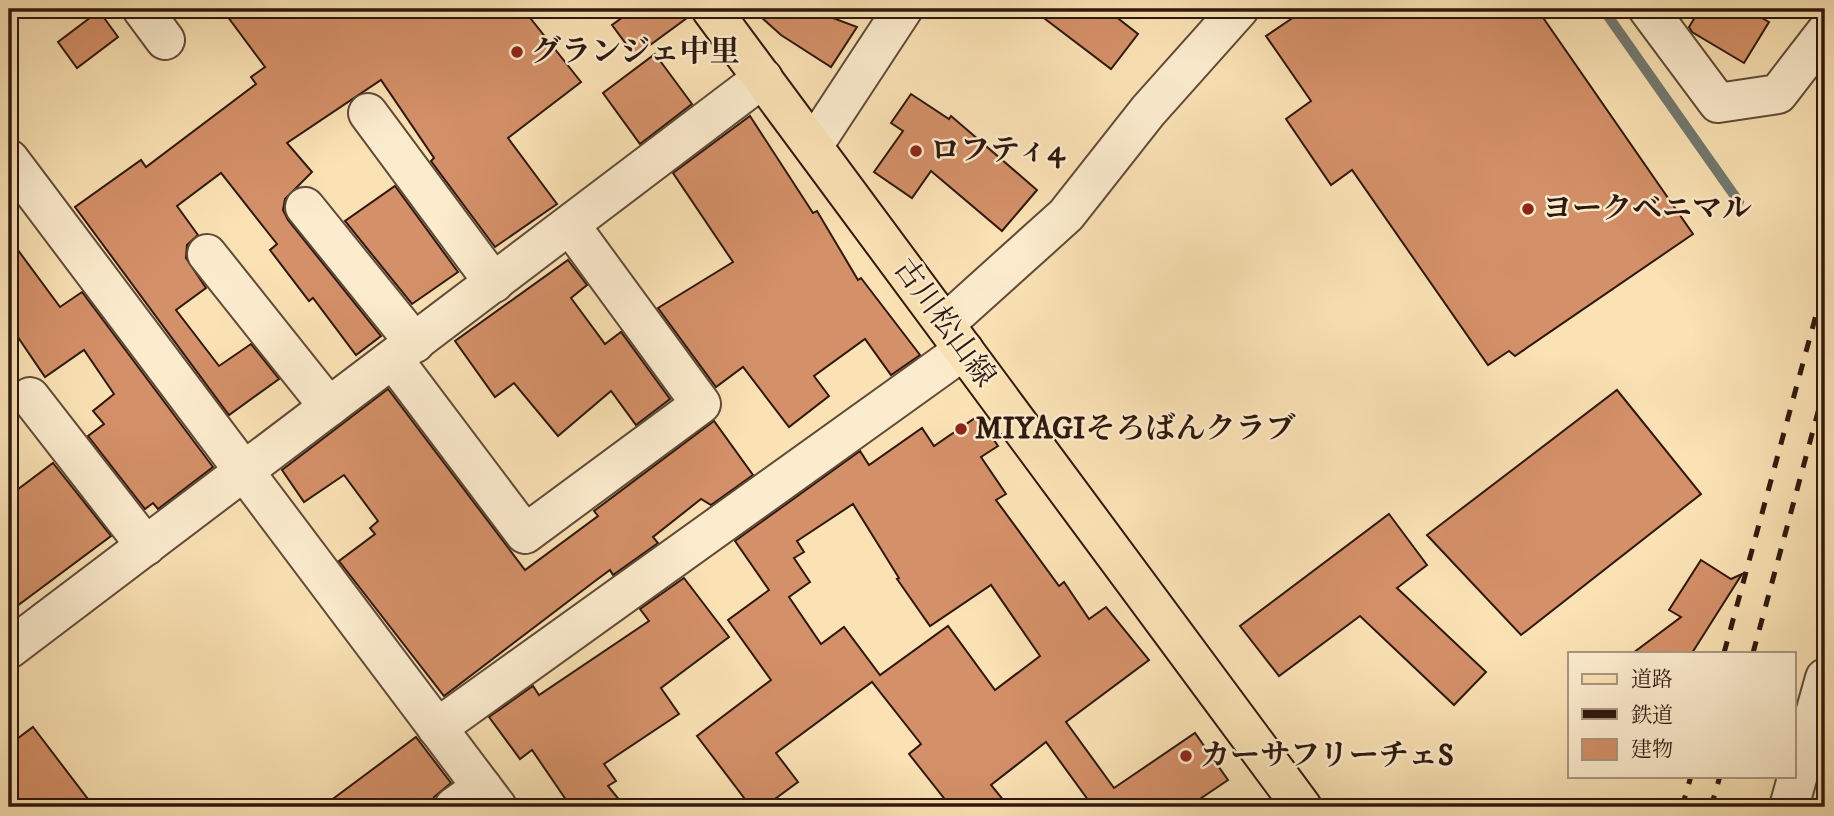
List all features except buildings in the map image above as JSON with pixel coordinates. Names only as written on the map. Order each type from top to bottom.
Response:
[{"type":"main road","name":"古川松山線","points":[[711,9],[1302,807]]},
{"type":"street","points":[[142,9],[165,40]]},
{"type":"street","points":[[813,145],[903,9]]},
{"type":"street","points":[[438,728],[954,337],[1066,215],[1148,111],[1239,9]]},
{"type":"street","points":[[1648,9],[1718,103],[1778,94],[1825,33]]},
{"type":"street","points":[[9,649],[763,78]]},
{"type":"street","points":[[368,113],[494,283]]},
{"type":"street","points":[[9,159],[438,728],[478,800]]},
{"type":"street","points":[[305,207],[525,534],[701,404],[570,225]]},
{"type":"street","points":[[207,254],[329,407]]},
{"type":"street","points":[[30,397],[146,546]]},
{"type":"street","points":[[1789,807],[1825,678]]},
{"type":"waterway","points":[[1603,9],[1739,202]]},
{"type":"railway","points":[[1724,652],[1825,282]]},
{"type":"railway","points":[[1753,652],[1825,386]]},
{"type":"railway","points":[[1682,807],[1690,778]]},
{"type":"railway","points":[[1711,807],[1719,778]]},
{"type":"place","name":"グランジェ中里","points":[[517,52]]},
{"type":"place","name":"ロフティ4","points":[[916,151]]},
{"type":"place","name":"ヨークベニマル","points":[[1528,209]]},
{"type":"place","name":"MIYAGIそろばんクラブ","points":[[961,429]]},
{"type":"place","name":"カーサフリーチェS","points":[[1186,756]]}]
